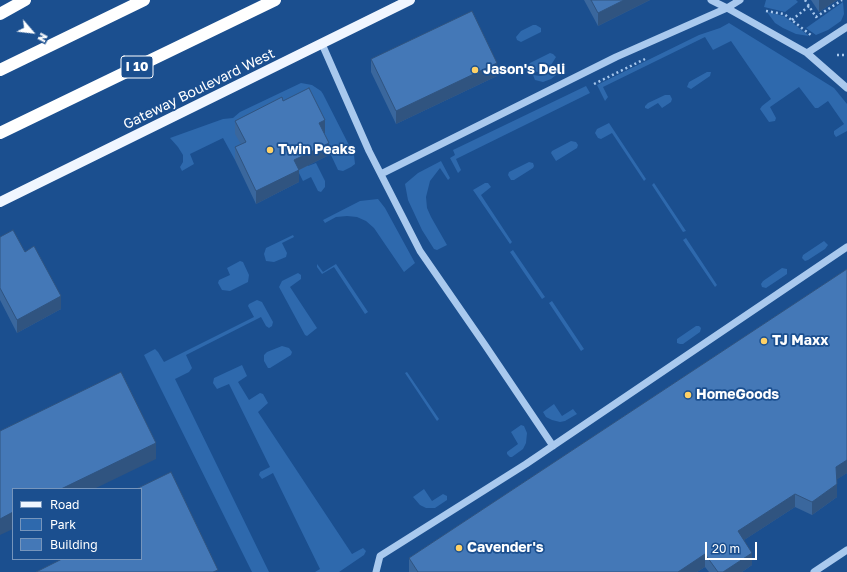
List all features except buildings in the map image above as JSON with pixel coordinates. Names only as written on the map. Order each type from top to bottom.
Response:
[{"type":"highway","points":[[0,14],[25,0]]},
{"type":"highway","points":[[0,70],[144,0]]},
{"type":"highway","name":"I 10","points":[[0,134],[275,0]]},
{"type":"main road","name":"Gateway Boulevard West","points":[[0,202],[410,0]]},
{"type":"lane","points":[[711,0],[807,53],[847,88]]},
{"type":"lane","points":[[381,174],[616,58],[727,8],[740,0]]},
{"type":"lane","points":[[807,53],[847,27]]},
{"type":"lane","points":[[322,44],[369,151],[420,251],[553,446]]},
{"type":"lane","points":[[376,572],[380,556],[511,474],[847,248]]},
{"type":"lane","points":[[814,572],[847,550]]},
{"type":"path","points":[[804,0],[816,17],[842,0]]},
{"type":"path","points":[[792,20],[809,6]]},
{"type":"path","points":[[766,11],[784,14],[812,36]]},
{"type":"path","points":[[837,55],[847,55]]},
{"type":"green space","points":[[766,0],[796,0],[798,2],[785,12],[764,7]]},
{"type":"green space","points":[[843,2],[844,14],[841,21],[828,30],[816,35],[806,28]]},
{"type":"green space","points":[[767,12],[784,16],[809,36],[796,34],[783,28],[775,23]]},
{"type":"green space","points":[[729,23],[834,88],[847,104],[847,131],[836,137],[834,131],[844,124],[828,101],[818,108],[815,108],[799,87],[770,107],[776,118],[775,121],[769,122],[760,109],[771,99],[731,41],[713,50],[705,37],[603,87],[608,97],[605,101],[597,85],[699,35],[720,28]]},
{"type":"green space","points":[[533,25],[541,28],[541,32],[521,42],[517,40],[516,37],[521,31]]},
{"type":"green space","points":[[550,53],[556,57],[551,65],[538,72],[531,71],[528,67],[530,63]]},
{"type":"green space","points":[[558,62],[560,69],[551,79],[543,82],[535,80],[533,75],[541,76],[553,69]]},
{"type":"green space","points":[[707,72],[711,72],[710,76],[691,89],[687,87],[689,82]]},
{"type":"green space","points":[[301,83],[312,85],[323,94],[354,155],[355,164],[351,167],[343,171],[338,170],[331,155],[329,155],[319,136],[325,133],[236,133],[246,154],[235,160],[223,138],[190,154],[194,164],[182,171],[180,167],[183,162],[183,155],[170,138],[223,119],[233,118],[240,112]]},
{"type":"green space","points":[[586,86],[590,93],[456,159],[461,170],[458,173],[450,158],[455,155],[453,150]]},
{"type":"green space","points":[[665,95],[670,95],[672,99],[671,102],[662,108],[658,103],[648,109],[645,108],[648,103]]},
{"type":"green space","points":[[609,123],[646,179],[644,181],[612,133],[601,139],[598,138],[595,133],[597,129]]},
{"type":"green space","points":[[571,141],[576,142],[578,145],[577,148],[556,161],[551,153],[552,151]]},
{"type":"green space","points":[[441,161],[450,178],[448,180],[440,168],[430,181],[426,197],[427,208],[447,245],[437,250],[434,249],[422,230],[408,200],[405,184],[418,173]]},
{"type":"green space","points":[[529,162],[533,163],[533,168],[514,180],[511,180],[508,175],[509,172]]},
{"type":"green space","points":[[316,163],[325,181],[325,187],[321,192],[318,191],[311,177],[303,181],[297,169],[307,164],[308,166]]},
{"type":"green space","points":[[485,183],[488,183],[491,187],[481,195],[512,242],[510,244],[473,190]]},
{"type":"green space","points":[[654,183],[686,231],[683,232],[652,185]]},
{"type":"green space","points":[[378,199],[385,208],[415,263],[404,272],[374,228],[366,221],[357,217],[347,216],[336,217],[325,223],[323,220],[360,201]]},
{"type":"green space","points":[[293,235],[294,237],[282,243],[287,253],[286,257],[274,262],[266,261],[264,254],[266,248]]},
{"type":"green space","points":[[686,238],[717,285],[715,287],[683,240]]},
{"type":"green space","points":[[824,241],[828,245],[825,249],[808,260],[805,261],[802,258],[803,255]]},
{"type":"green space","points":[[513,250],[545,297],[542,299],[510,252]]},
{"type":"green space","points":[[240,261],[243,262],[249,275],[248,282],[230,291],[222,290],[218,283],[219,280],[230,275],[227,268]]},
{"type":"green space","points":[[317,264],[323,272],[336,264],[368,312],[365,314],[334,267],[322,274],[317,267]]},
{"type":"green space","points":[[782,268],[787,269],[787,274],[766,288],[762,287],[761,284],[763,281]]},
{"type":"green space","points":[[298,273],[301,275],[301,279],[290,287],[317,328],[307,336],[305,335],[279,287],[282,281]]},
{"type":"green space","points":[[257,300],[262,302],[273,322],[272,326],[269,328],[266,326],[261,317],[186,355],[192,368],[189,372],[175,379],[269,572],[252,572],[144,355],[155,349],[164,362],[254,317],[248,306]]},
{"type":"green space","points":[[552,301],[584,349],[581,351],[549,303]]},
{"type":"green space","points":[[696,326],[701,328],[700,332],[683,344],[677,343],[677,339]]},
{"type":"green space","points":[[282,346],[289,348],[292,352],[291,355],[268,368],[264,361],[264,355],[267,352]]},
{"type":"green space","points":[[242,365],[247,376],[238,382],[249,400],[260,393],[263,394],[268,403],[258,412],[352,554],[363,548],[366,551],[364,555],[339,572],[315,572],[320,569],[273,473],[262,479],[259,475],[260,472],[270,467],[229,384],[217,389],[213,383],[214,378]]},
{"type":"green space","points":[[407,372],[439,419],[437,421],[405,373]]},
{"type":"green space","points":[[554,404],[562,416],[573,409],[577,414],[565,421],[560,422],[552,420],[546,417],[543,412]]},
{"type":"green space","points":[[521,425],[524,426],[527,433],[526,443],[523,449],[510,457],[507,452],[518,444],[511,432]]},
{"type":"green space","points":[[424,489],[432,501],[443,494],[447,496],[447,500],[435,508],[426,508],[420,505],[413,497]]},
{"type":"place","name":"Jason's Deli","points":[[475,70]]},
{"type":"place","name":"Twin Peaks","points":[[270,150]]},
{"type":"place","name":"TJ Maxx","points":[[764,341]]},
{"type":"place","name":"HomeGoods","points":[[688,395]]},
{"type":"place","name":"Cavender's","points":[[459,548]]}]
